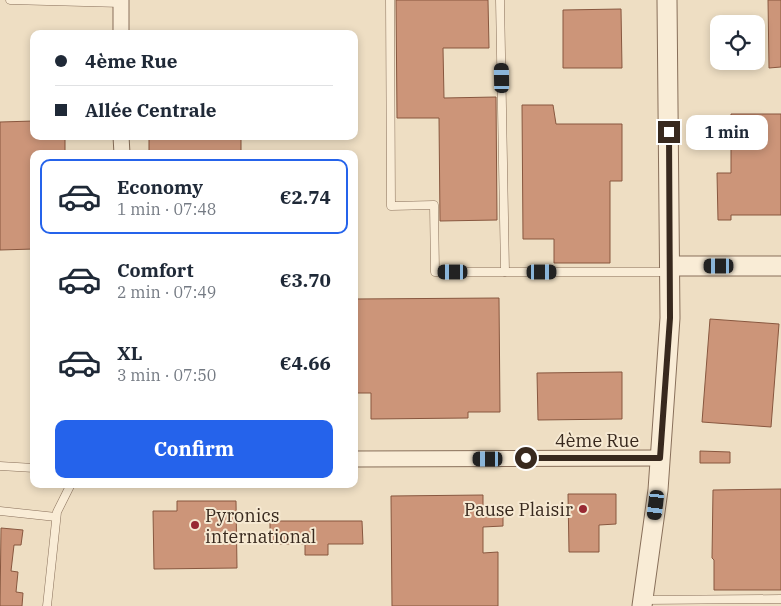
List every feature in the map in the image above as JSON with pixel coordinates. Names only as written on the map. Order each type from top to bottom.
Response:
[{"type":"street","points":[[642,603],[658,490],[666,402],[671,269],[668,0]]},
{"type":"street","points":[[121,1],[121,30]]},
{"type":"street","points":[[671,269],[781,266]]},
{"type":"street","name":"4ème Rue","points":[[358,459],[660,458]]},
{"type":"lane","points":[[10,0],[121,1]]},
{"type":"lane","points":[[390,0],[391,206],[434,205],[436,272],[671,269]]},
{"type":"lane","points":[[500,0],[505,272]]},
{"type":"lane","points":[[0,466],[30,468]]},
{"type":"lane","points":[[47,606],[56,517],[60,503],[69,488]]},
{"type":"lane","points":[[0,512],[56,517]]},
{"type":"lane","points":[[642,603],[781,599]]},
{"type":"building","points":[[396,0],[488,0],[489,48],[443,48],[444,98],[496,97],[497,220],[440,221],[439,118],[397,118]]},
{"type":"building","points":[[768,0],[781,0],[781,67],[769,68]]},
{"type":"building","points":[[621,9],[622,68],[563,68],[563,10]]},
{"type":"building","points":[[522,105],[553,105],[556,124],[622,124],[622,181],[610,181],[610,263],[554,263],[554,239],[523,239]]},
{"type":"building","points":[[731,114],[781,114],[781,215],[731,215],[731,220],[718,220],[717,173],[731,173]]},
{"type":"building","points":[[30,121],[30,140],[65,140],[65,150],[30,150],[30,249],[0,250],[0,122]]},
{"type":"building","points":[[149,140],[241,140],[241,150],[149,150]]},
{"type":"building","points":[[499,298],[500,412],[468,412],[468,418],[371,419],[371,393],[358,393],[358,299]]},
{"type":"building","points":[[710,319],[779,324],[771,427],[702,422]]},
{"type":"building","points":[[622,372],[622,419],[538,420],[537,373]]},
{"type":"building","points":[[700,451],[730,452],[730,463],[700,463]]},
{"type":"building","points":[[781,489],[781,590],[714,590],[714,560],[712,558],[713,490]]},
{"type":"building","name":"Pause Plaisir","points":[[568,494],[616,494],[616,524],[599,525],[599,552],[569,552]]},
{"type":"building","points":[[483,495],[483,516],[503,516],[503,526],[483,527],[483,553],[498,552],[498,606],[392,606],[391,496]]},
{"type":"building","name":"Pyronics international","points":[[177,501],[236,501],[237,568],[154,569],[153,511],[177,511]]},
{"type":"building","points":[[270,521],[362,521],[363,544],[328,544],[328,555],[305,555],[305,544],[270,544]]},
{"type":"building","points":[[1,528],[23,530],[21,545],[14,545],[11,571],[18,572],[16,592],[23,593],[22,606],[0,606]]},
{"type":"place","name":"Pause Plaisir","points":[[583,509]]},
{"type":"place","name":"Pyronics international","points":[[195,525]]},
{"type":"route","points":[[526,458],[660,458],[666,402],[670,318],[669,132]]}]
